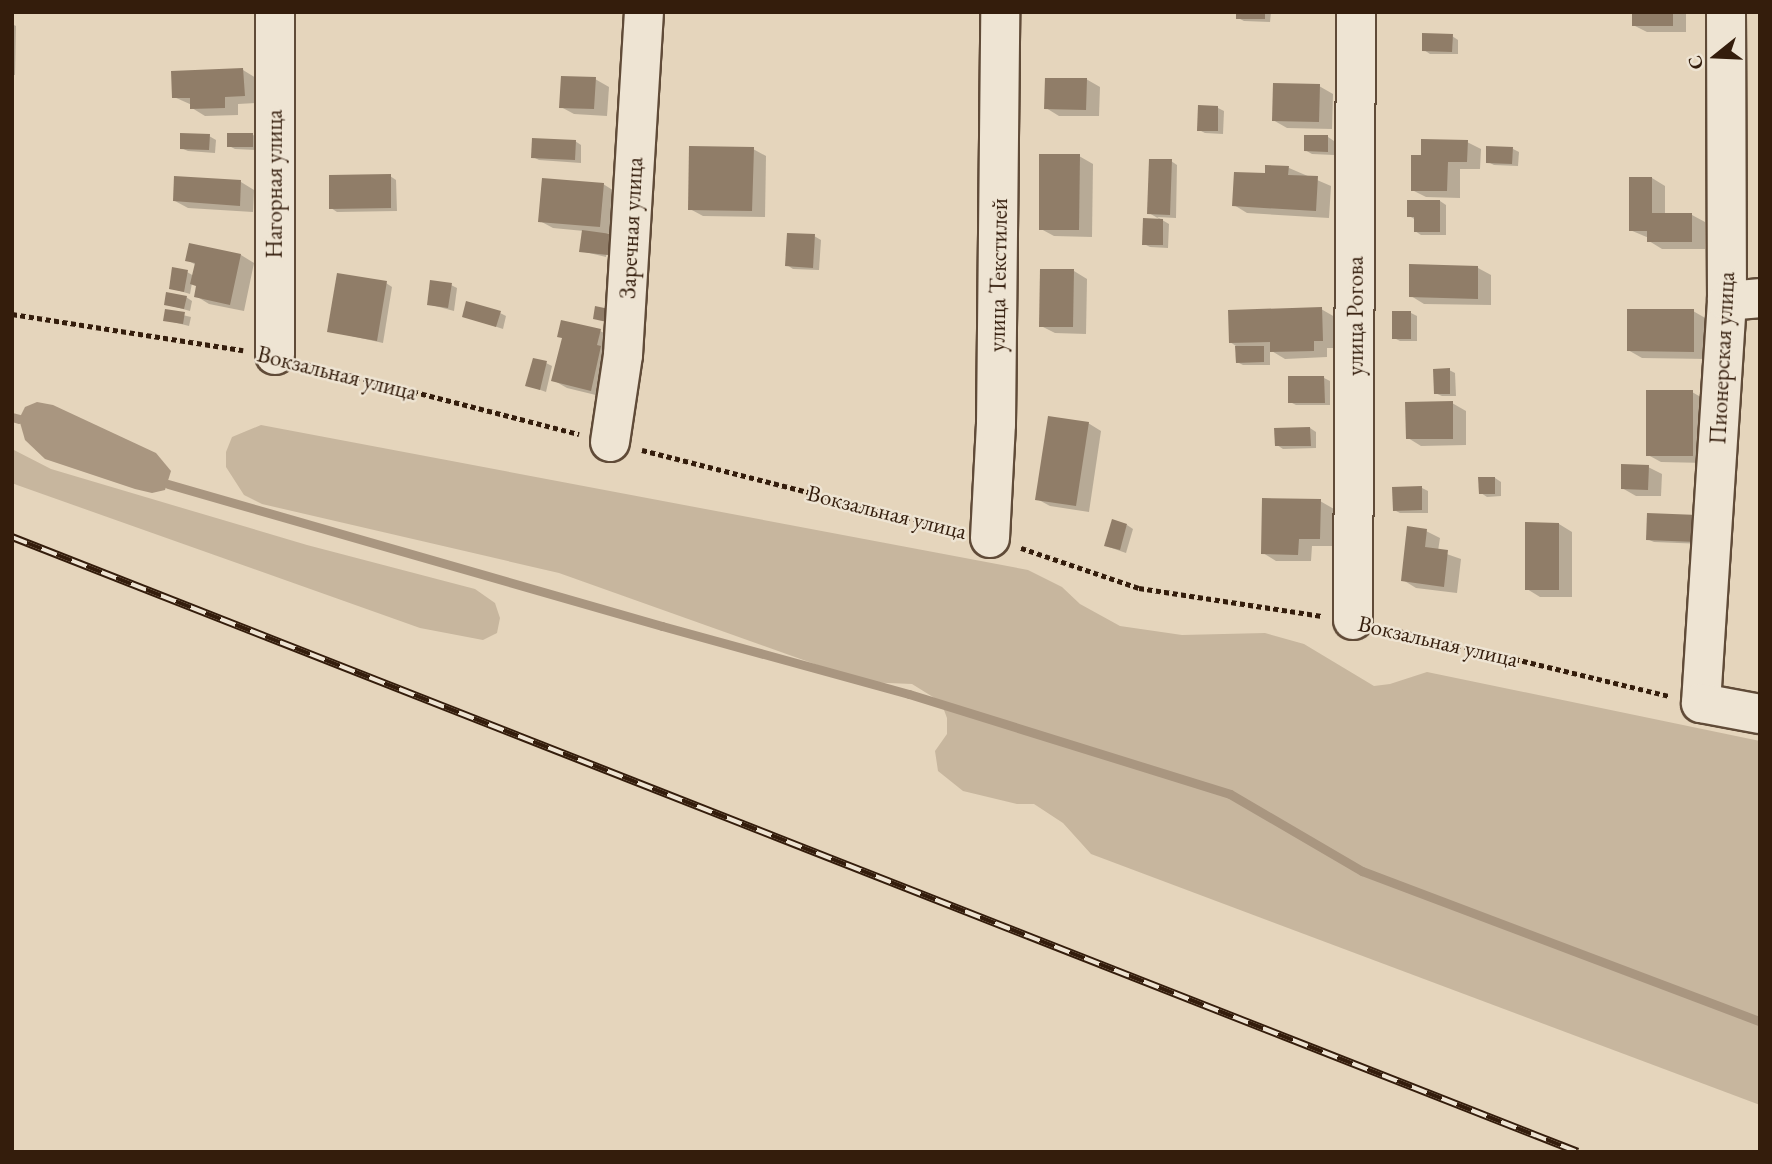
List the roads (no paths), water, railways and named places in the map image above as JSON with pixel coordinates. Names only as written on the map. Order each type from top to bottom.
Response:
[{"type":"street","name":"Нагорная улица","points":[[275,12],[275,355]]},
{"type":"street","name":"Заречная улица","points":[[610,442],[623,355],[644,12]]},
{"type":"street","name":"улица Текстилей","points":[[990,538],[996,424],[1000,12]]},
{"type":"street","name":"улица Рогова","points":[[1353,620],[1356,12]]},
{"type":"street","name":"Пионерская улица","points":[[1726,12],[1743,299],[1701,704],[1760,714]]},
{"type":"waterway","points":[[12,417],[19,419]]},
{"type":"waterway","points":[[168,484],[909,694],[1230,794],[1362,871],[1760,1021]]},
{"type":"railway","points":[[12,537],[1578,1152]]}]
